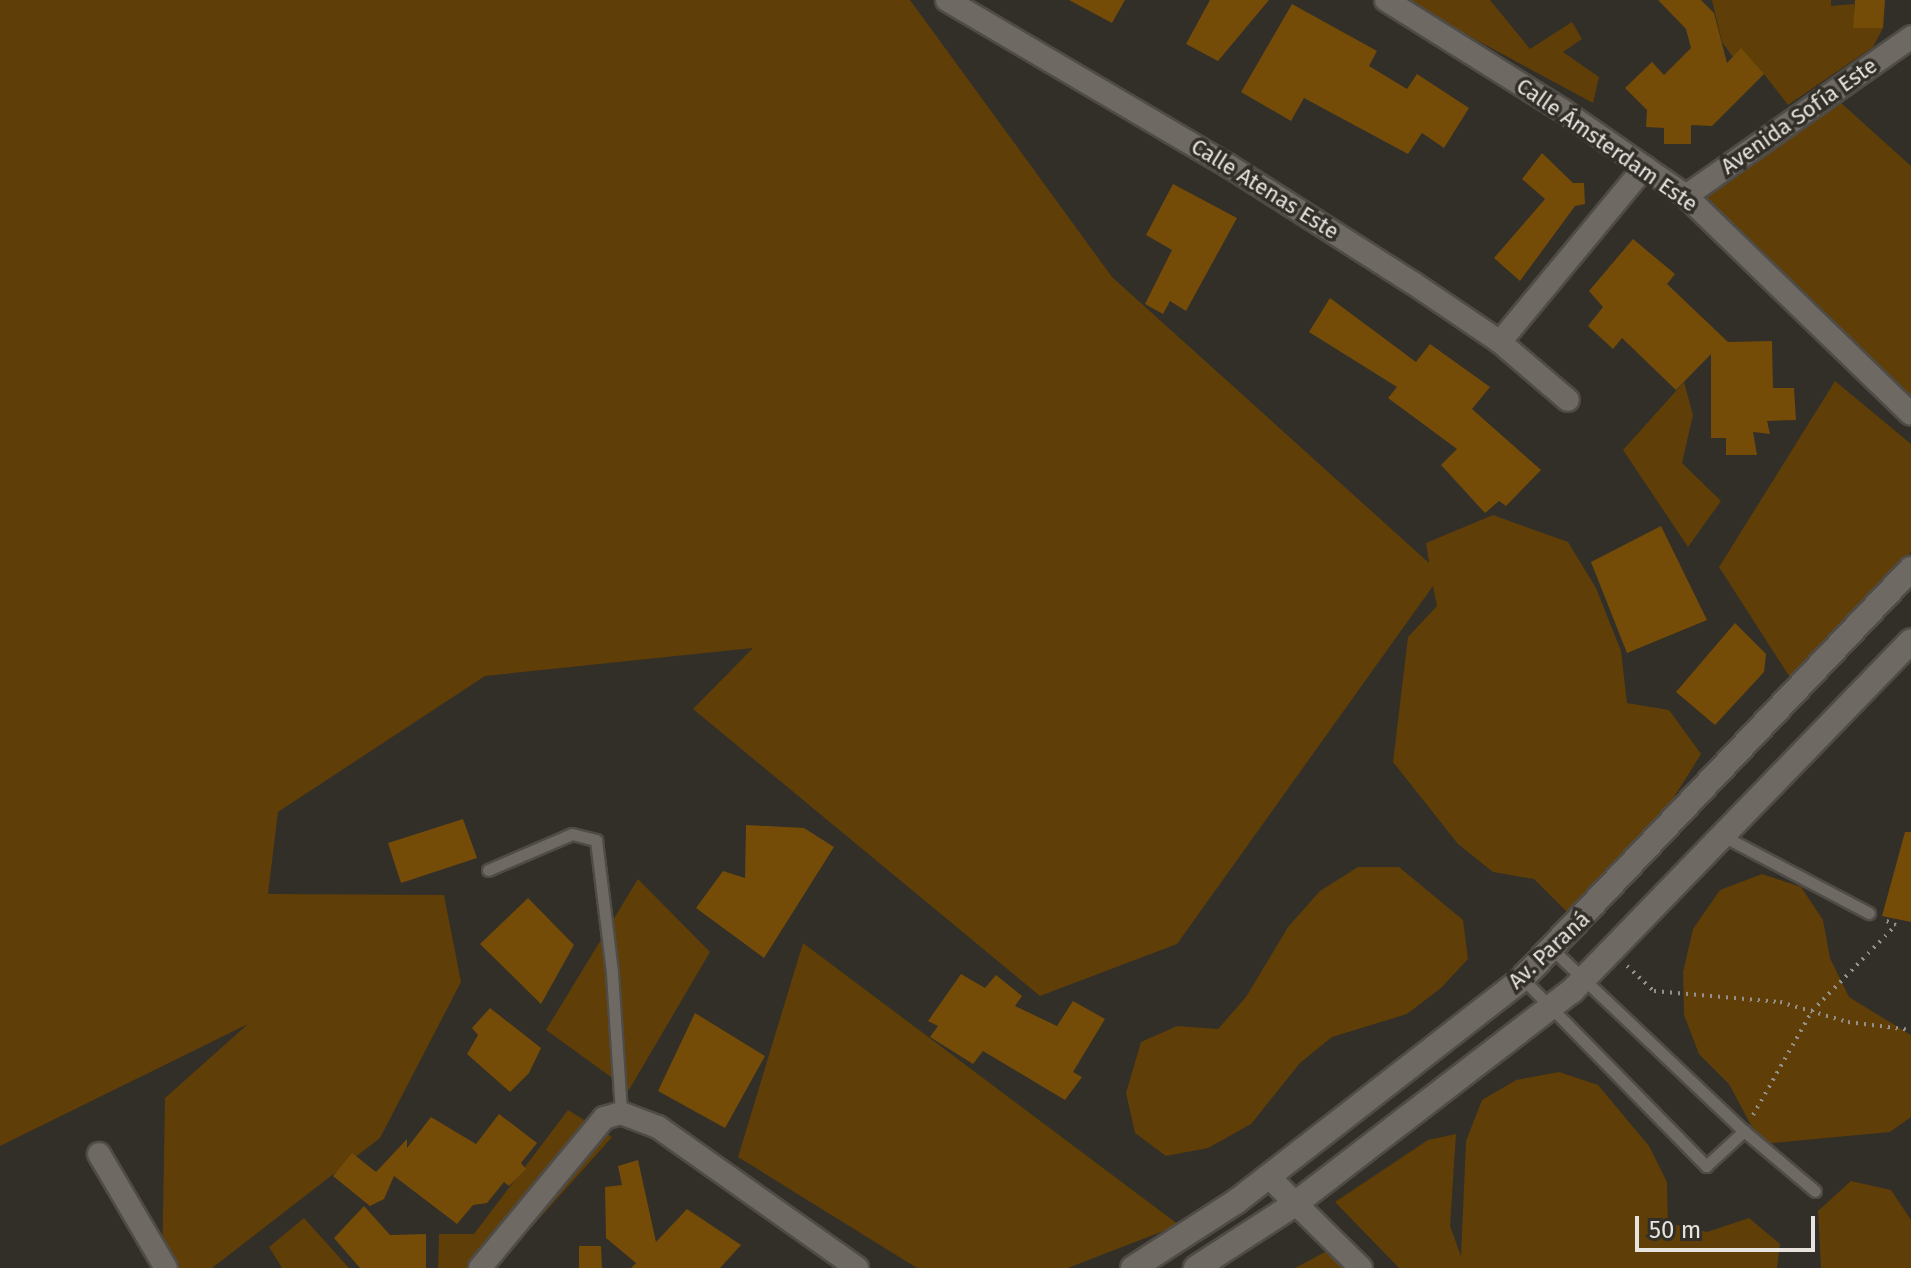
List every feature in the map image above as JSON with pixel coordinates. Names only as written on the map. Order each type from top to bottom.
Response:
[{"type":"street","name":"Calle Atenas Este","points":[[947,0],[1229,166],[1500,342],[1568,400]]},
{"type":"street","name":"Calle Ámsterdam Este","points":[[1386,0],[1686,196],[1911,414]]},
{"type":"street","name":"Avenida Sofía Este","points":[[1686,196],[1911,37]]},
{"type":"street","points":[[1500,342],[1645,167]]},
{"type":"street","name":"Av. Paraná","points":[[1133,1268],[1268,1176],[1523,978],[1553,950],[1911,569]]},
{"type":"street","name":"Av. Paraná","points":[[1196,1268],[1295,1204],[1551,1009],[1583,981],[1911,641]]},
{"type":"street","points":[[480,1268],[604,1118],[621,1113],[658,1127],[857,1268]]},
{"type":"street","points":[[99,1154],[166,1268]]},
{"type":"street","points":[[1268,1176],[1361,1268]]},
{"type":"lane","points":[[488,870],[572,834],[596,840],[612,973],[621,1113]]},
{"type":"lane","points":[[1723,836],[1869,913]]},
{"type":"lane","points":[[1553,950],[1744,1131],[1815,1191]]},
{"type":"lane","points":[[1523,978],[1706,1166],[1744,1131]]},
{"type":"path","points":[[1744,1131],[1812,1011],[1896,925]]},
{"type":"path","points":[[1611,951],[1654,991],[1780,1002],[1911,1030]]},
{"type":"shaded area","points":[[0,0],[910,0],[1112,277],[1429,563],[1426,543],[1493,515],[1568,542],[1596,588],[1621,651],[1627,703],[1669,710],[1701,754],[1645,844],[1575,920],[1534,879],[1493,872],[1458,844],[1393,762],[1408,637],[1437,606],[1433,586],[1177,944],[1040,996],[693,709],[753,648],[485,676],[278,812],[268,894],[444,895],[461,982],[380,1138],[212,1268],[162,1268],[165,1098],[248,1024],[0,1146]]},
{"type":"shaded area","points":[[1402,0],[1490,0],[1530,49],[1572,22],[1582,39],[1563,52],[1599,77],[1593,103]]},
{"type":"shaded area","points":[[1712,0],[1831,0],[1831,6],[1854,4],[1854,28],[1883,28],[1873,47],[1788,105],[1764,74],[1733,57],[1722,42]]},
{"type":"shaded area","points":[[1840,102],[1911,166],[1911,404],[1907,408],[1698,188]]},
{"type":"shaded area","points":[[1835,381],[1911,444],[1911,552],[1791,679],[1719,567]]},
{"type":"shaded area","points":[[1684,382],[1693,415],[1682,463],[1721,501],[1688,547],[1623,450]]},
{"type":"shaded area","points":[[1358,867],[1399,867],[1463,920],[1468,959],[1441,988],[1407,1014],[1332,1037],[1300,1063],[1251,1124],[1208,1148],[1166,1156],[1135,1133],[1126,1093],[1141,1042],[1177,1026],[1218,1029],[1246,997],[1288,927],[1320,891]]},
{"type":"shaded area","points":[[1762,874],[1801,887],[1823,920],[1830,958],[1849,997],[1911,1035],[1911,1117],[1890,1132],[1761,1144],[1729,1084],[1699,1054],[1684,1015],[1683,972],[1693,929],[1720,890]]},
{"type":"shaded area","points":[[638,879],[710,952],[629,1090],[546,1030]]},
{"type":"shaded area","points":[[803,943],[1179,1225],[1068,1268],[917,1268],[738,1157]]},
{"type":"shaded area","points":[[1559,1072],[1598,1085],[1649,1146],[1667,1182],[1668,1223],[1707,1232],[1749,1218],[1780,1244],[1777,1268],[1399,1268],[1335,1202],[1428,1140],[1456,1134],[1450,1226],[1461,1256],[1466,1141],[1482,1100],[1516,1080]]},
{"type":"shaded area","points":[[568,1110],[612,1137],[495,1268],[438,1268],[439,1234],[474,1234]]},
{"type":"shaded area","points":[[1851,1181],[1891,1190],[1911,1220],[1911,1268],[1821,1268],[1818,1211]]},
{"type":"shaded area","points":[[304,1218],[349,1268],[282,1268],[269,1247]]},
{"type":"shaded area","points":[[1346,1241],[1353,1268],[1295,1268]]},
{"type":"building","points":[[1069,0],[1125,0],[1112,23]]},
{"type":"building","points":[[1210,0],[1269,0],[1218,61],[1186,44]]},
{"type":"building","points":[[1658,0],[1701,0],[1714,13],[1727,63],[1741,48],[1764,74],[1712,126],[1691,125],[1691,144],[1664,144],[1664,128],[1646,127],[1647,110],[1625,88],[1652,62],[1664,75],[1691,48],[1686,29]]},
{"type":"building","points":[[1855,0],[1885,0],[1883,28],[1853,28]]},
{"type":"building","points":[[1292,4],[1377,51],[1369,66],[1407,89],[1417,74],[1469,108],[1444,148],[1422,133],[1408,154],[1304,98],[1291,121],[1241,92]]},
{"type":"building","points":[[1542,153],[1573,183],[1584,183],[1585,204],[1575,206],[1520,281],[1494,258],[1545,199],[1522,179]]},
{"type":"building","points":[[1173,184],[1237,218],[1186,311],[1170,301],[1163,314],[1145,304],[1172,250],[1146,235]]},
{"type":"building","points":[[1633,239],[1675,274],[1667,284],[1728,342],[1772,341],[1773,388],[1794,388],[1796,420],[1767,421],[1770,434],[1753,432],[1757,455],[1726,455],[1726,438],[1711,438],[1711,354],[1676,390],[1622,338],[1613,349],[1588,326],[1603,307],[1589,291]]},
{"type":"building","points":[[1330,298],[1416,362],[1430,344],[1490,387],[1472,409],[1541,470],[1506,506],[1499,501],[1485,513],[1441,465],[1457,449],[1388,398],[1397,387],[1309,332]]},
{"type":"building","points":[[1661,526],[1707,620],[1627,653],[1591,562]]},
{"type":"building","points":[[1735,623],[1766,654],[1764,672],[1715,725],[1676,692]]},
{"type":"building","points":[[463,819],[477,858],[401,883],[388,843]]},
{"type":"building","points":[[746,825],[804,828],[834,847],[764,958],[696,908],[723,871],[745,878]]},
{"type":"building","points":[[1905,832],[1911,832],[1911,922],[1882,916]]},
{"type":"building","points":[[528,898],[574,945],[541,1004],[480,944]]},
{"type":"building","points":[[961,974],[985,988],[996,975],[1022,996],[1015,1006],[1057,1026],[1073,1001],[1105,1019],[1073,1072],[1082,1077],[1065,1100],[983,1051],[973,1064],[930,1037],[938,1026],[928,1021]]},
{"type":"building","points":[[490,1008],[541,1048],[529,1073],[510,1092],[467,1054],[478,1035],[472,1028]]},
{"type":"building","points":[[695,1013],[765,1056],[725,1128],[658,1091]]},
{"type":"building","points":[[499,1114],[537,1143],[521,1163],[526,1169],[509,1186],[504,1182],[487,1203],[473,1205],[457,1224],[394,1176],[384,1199],[370,1206],[333,1176],[352,1153],[376,1172],[407,1139],[407,1148],[431,1117],[476,1144]]},
{"type":"building","points":[[638,1160],[656,1242],[687,1209],[741,1245],[720,1268],[631,1268],[636,1263],[606,1238],[605,1187],[622,1185],[618,1166]]},
{"type":"building","points":[[364,1206],[390,1235],[426,1234],[426,1268],[360,1268],[334,1238]]},
{"type":"building","points":[[579,1246],[601,1246],[602,1268],[579,1268]]}]
